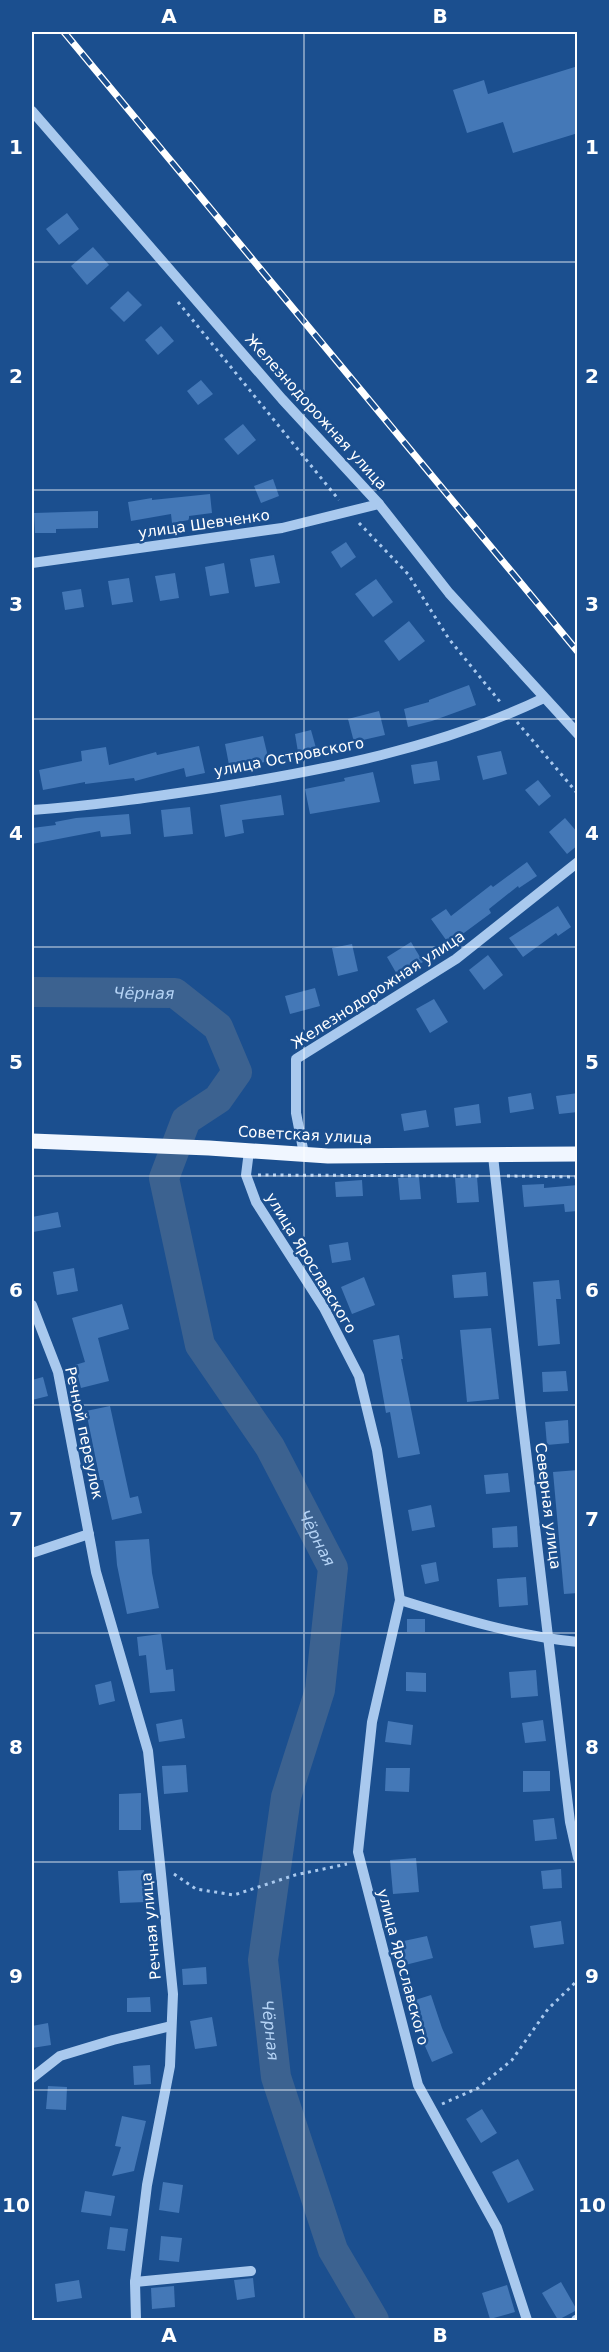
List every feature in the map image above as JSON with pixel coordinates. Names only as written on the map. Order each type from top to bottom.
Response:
[{"type":"main road","name":"Советская улица","points":[[32,1141],[303,1154],[493,1156],[578,1154]]},
{"type":"street","name":"Железнодорожная улица","points":[[32,111],[282,399],[379,504],[449,593],[578,734]]},
{"type":"street","name":"улица Шевченко","points":[[32,563],[282,528],[379,504]]},
{"type":"street","name":"улица Островского","points":[[32,810],[93,806],[284,777],[428,743],[510,715],[544,698]]},
{"type":"street","name":"Железнодорожная улица","points":[[303,1154],[296,1113],[296,1059],[456,959],[578,862]]},
{"type":"street","name":"улица Ярославского","points":[[249,1151],[246,1175],[256,1202],[324,1308],[359,1376],[377,1450],[400,1600],[372,1722],[358,1852],[360,1861],[418,2085],[497,2228],[527,2320]]},
{"type":"street","name":"Северная улица","points":[[493,1156],[570,1822],[578,1858]]},
{"type":"street","name":"Речной переулок","points":[[32,1305],[58,1371],[89,1534]]},
{"type":"street","points":[[32,1553],[89,1534]]},
{"type":"street","name":"Речная улица","points":[[89,1534],[96,1572],[148,1751],[172,1994],[170,2066],[147,2185],[135,2282],[136,2320]]},
{"type":"street","points":[[400,1600],[471,1622],[549,1640],[578,1642]]},
{"type":"street","points":[[32,2078],[60,2056],[171,2026]]},
{"type":"street","points":[[135,2282],[251,2271]]},
{"type":"path","points":[[173,297],[348,511],[408,574],[449,639],[578,794]]},
{"type":"path","points":[[246,1175],[578,1176]]},
{"type":"path","points":[[160,1864],[196,1889],[234,1895],[295,1875],[360,1861]]},
{"type":"path","points":[[432,2109],[478,2088],[512,2060],[548,2009],[578,1980]]},
{"type":"building","points":[[578,66],[578,133],[513,153],[503,122],[467,133],[453,90],[484,80],[488,94]]},
{"type":"building","points":[[67,213],[79,229],[59,245],[46,229]]},
{"type":"building","points":[[93,247],[109,265],[87,285],[71,266]]},
{"type":"building","points":[[128,291],[142,305],[124,322],[110,308]]},
{"type":"building","points":[[161,326],[174,341],[158,355],[145,340]]},
{"type":"building","points":[[201,380],[213,394],[198,405],[187,391]]},
{"type":"building","points":[[243,424],[256,440],[238,455],[224,439]]},
{"type":"building","points":[[273,479],[279,496],[261,503],[254,486]]},
{"type":"building","points":[[210,494],[212,513],[189,516],[189,520],[172,523],[171,514],[131,521],[128,502]]},
{"type":"building","points":[[98,511],[98,528],[56,529],[56,533],[35,533],[34,513]]},
{"type":"building","points":[[346,542],[356,557],[341,568],[331,552]]},
{"type":"building","points":[[274,555],[280,583],[255,587],[250,559]]},
{"type":"building","points":[[224,563],[229,593],[210,596],[205,567]]},
{"type":"building","points":[[175,573],[179,598],[160,601],[155,576]]},
{"type":"building","points":[[129,578],[133,602],[112,605],[108,581]]},
{"type":"building","points":[[376,579],[393,602],[373,617],[355,594]]},
{"type":"building","points":[[81,589],[84,607],[65,610],[62,592]]},
{"type":"building","points":[[409,621],[425,641],[399,661],[384,641]]},
{"type":"building","points":[[469,685],[476,705],[408,727],[404,709],[429,702],[429,700]]},
{"type":"building","points":[[379,711],[385,735],[354,742],[348,719]]},
{"type":"building","points":[[311,730],[316,748],[298,752],[295,734]]},
{"type":"building","points":[[263,736],[269,761],[230,770],[225,744]]},
{"type":"building","points":[[199,746],[205,773],[186,777],[184,768],[135,781],[134,778],[85,784],[85,782],[43,790],[39,770],[82,761],[81,751],[106,747],[109,765],[156,752],[157,755]]},
{"type":"building","points":[[501,751],[507,774],[483,780],[477,756]]},
{"type":"building","points":[[437,761],[440,780],[414,784],[411,765]]},
{"type":"building","points":[[373,772],[380,802],[310,814],[305,789],[345,781],[344,778]]},
{"type":"building","points":[[538,780],[551,796],[539,806],[525,790]]},
{"type":"building","points":[[281,795],[284,815],[242,820],[244,833],[225,837],[220,805]]},
{"type":"building","points":[[190,807],[193,834],[164,837],[161,810]]},
{"type":"building","points":[[129,814],[131,834],[101,837],[100,831],[32,844],[32,828],[56,825],[55,822],[76,818]]},
{"type":"building","points":[[565,818],[578,833],[578,845],[567,854],[549,832]]},
{"type":"building","points":[[527,862],[537,876],[519,888],[518,886],[489,909],[491,913],[449,944],[431,919],[446,909],[451,916],[491,885],[493,887]]},
{"type":"building","points":[[558,906],[571,927],[558,936],[556,933],[523,957],[509,938]]},
{"type":"building","points":[[411,942],[423,962],[398,976],[387,957]]},
{"type":"building","points":[[352,944],[358,971],[338,976],[332,948]]},
{"type":"building","points":[[488,955],[503,975],[484,990],[469,970]]},
{"type":"building","points":[[315,988],[320,1006],[290,1014],[285,996]]},
{"type":"building","points":[[434,999],[448,1022],[430,1033],[416,1009]]},
{"type":"building","points":[[531,1093],[534,1109],[510,1113],[508,1097]]},
{"type":"building","points":[[578,1093],[578,1112],[559,1114],[556,1096]]},
{"type":"building","points":[[479,1104],[481,1123],[456,1126],[454,1108]]},
{"type":"building","points":[[426,1110],[429,1127],[404,1131],[401,1114]]},
{"type":"building","points":[[419,1177],[421,1199],[400,1200],[398,1178]]},
{"type":"building","points":[[477,1177],[479,1202],[457,1203],[455,1178]]},
{"type":"building","points":[[362,1180],[363,1196],[336,1197],[335,1182]]},
{"type":"building","points":[[544,1184],[544,1188],[578,1185],[578,1211],[565,1212],[564,1204],[524,1207],[522,1185]]},
{"type":"building","points":[[58,1212],[61,1227],[33,1232],[32,1217]]},
{"type":"building","points":[[348,1242],[351,1260],[332,1263],[329,1245]]},
{"type":"building","points":[[74,1268],[78,1291],[57,1295],[53,1272]]},
{"type":"building","points":[[486,1272],[488,1296],[454,1298],[452,1275]]},
{"type":"building","points":[[364,1277],[375,1305],[352,1314],[341,1287]]},
{"type":"building","points":[[559,1280],[561,1299],[556,1299],[560,1344],[538,1346],[533,1282]]},
{"type":"building","points":[[122,1304],[129,1329],[98,1338],[109,1381],[81,1388],[75,1365],[85,1362],[72,1318]]},
{"type":"building","points":[[491,1328],[499,1399],[467,1402],[460,1330]]},
{"type":"building","points":[[399,1335],[403,1359],[401,1359],[420,1454],[398,1458],[390,1412],[386,1413],[373,1340]]},
{"type":"building","points":[[566,1371],[568,1391],[543,1392],[542,1372]]},
{"type":"building","points":[[43,1377],[48,1396],[32,1400],[32,1380]]},
{"type":"building","points":[[110,1406],[130,1498],[138,1496],[142,1513],[112,1520],[103,1480],[100,1480],[86,1411]]},
{"type":"building","points":[[568,1420],[569,1443],[547,1445],[545,1422]]},
{"type":"building","points":[[578,1470],[578,1593],[564,1594],[553,1472]]},
{"type":"building","points":[[508,1473],[510,1492],[486,1494],[484,1475]]},
{"type":"building","points":[[431,1505],[435,1527],[412,1531],[408,1510]]},
{"type":"building","points":[[517,1526],[518,1547],[493,1548],[492,1528]]},
{"type":"building","points":[[149,1539],[152,1573],[159,1608],[127,1614],[117,1565],[115,1541]]},
{"type":"building","points":[[436,1562],[439,1581],[425,1584],[421,1565]]},
{"type":"building","points":[[526,1577],[528,1605],[499,1607],[497,1579]]},
{"type":"building","points":[[407,1619],[425,1619],[425,1632],[407,1632]]},
{"type":"building","points":[[161,1634],[166,1670],[173,1669],[175,1691],[150,1693],[146,1655],[139,1656],[137,1637]]},
{"type":"building","points":[[536,1670],[538,1696],[511,1698],[509,1672]]},
{"type":"building","points":[[406,1672],[426,1673],[426,1692],[406,1691]]},
{"type":"building","points":[[111,1681],[115,1701],[99,1705],[95,1685]]},
{"type":"building","points":[[182,1719],[185,1738],[159,1742],[156,1724]]},
{"type":"building","points":[[543,1720],[546,1741],[525,1743],[522,1723]]},
{"type":"building","points":[[388,1721],[413,1725],[411,1745],[385,1742]]},
{"type":"building","points":[[186,1765],[188,1792],[164,1794],[162,1766]]},
{"type":"building","points":[[386,1768],[410,1768],[409,1792],[385,1791]]},
{"type":"building","points":[[523,1771],[550,1771],[550,1791],[523,1792]]},
{"type":"building","points":[[141,1793],[141,1830],[119,1830],[119,1794]]},
{"type":"building","points":[[554,1818],[557,1839],[535,1841],[533,1820]]},
{"type":"building","points":[[416,1858],[419,1892],[393,1894],[390,1860]]},
{"type":"building","points":[[561,1869],[562,1888],[543,1889],[541,1871]]},
{"type":"building","points":[[144,1870],[146,1902],[120,1903],[118,1871]]},
{"type":"building","points":[[561,1921],[564,1944],[534,1948],[530,1926]]},
{"type":"building","points":[[427,1936],[433,1958],[405,1965],[399,1942]]},
{"type":"building","points":[[206,1967],[207,1984],[183,1985],[182,1969]]},
{"type":"building","points":[[431,1995],[453,2053],[432,2062],[421,2037],[423,2036],[412,2001]]},
{"type":"building","points":[[150,1997],[151,2012],[127,2012],[127,1998]]},
{"type":"building","points":[[212,2017],[217,2046],[195,2049],[190,2021]]},
{"type":"building","points":[[48,2023],[51,2045],[32,2048],[32,2026]]},
{"type":"building","points":[[150,2065],[151,2084],[134,2085],[133,2066]]},
{"type":"building","points":[[48,2086],[67,2087],[66,2110],[46,2109]]},
{"type":"building","points":[[482,2109],[497,2133],[481,2143],[466,2119]]},
{"type":"building","points":[[122,2116],[146,2121],[134,2171],[112,2176],[121,2147],[115,2146]]},
{"type":"building","points":[[518,2159],[534,2190],[508,2203],[492,2172]]},
{"type":"building","points":[[163,2182],[183,2185],[179,2213],[159,2210]]},
{"type":"building","points":[[85,2191],[115,2196],[111,2216],[81,2212]]},
{"type":"building","points":[[110,2227],[128,2229],[125,2251],[107,2249]]},
{"type":"building","points":[[161,2236],[182,2238],[179,2262],[159,2260]]},
{"type":"building","points":[[253,2278],[255,2297],[237,2300],[234,2280]]},
{"type":"building","points":[[79,2280],[82,2298],[57,2302],[55,2284]]},
{"type":"building","points":[[561,2282],[577,2310],[558,2320],[542,2293]]},
{"type":"building","points":[[507,2285],[515,2312],[490,2319],[482,2293]]},
{"type":"building","points":[[174,2286],[175,2307],[152,2309],[151,2288]]},
{"type":"waterway","name":"Чёрная","points":[[32,992],[175,993],[218,1027],[237,1072],[218,1099],[186,1120],[164,1178],[200,1345],[270,1447],[333,1568],[320,1690],[286,1797],[263,1960],[276,2077],[333,2250],[374,2320]]},
{"type":"railway","points":[[64,32],[578,652]]}]
